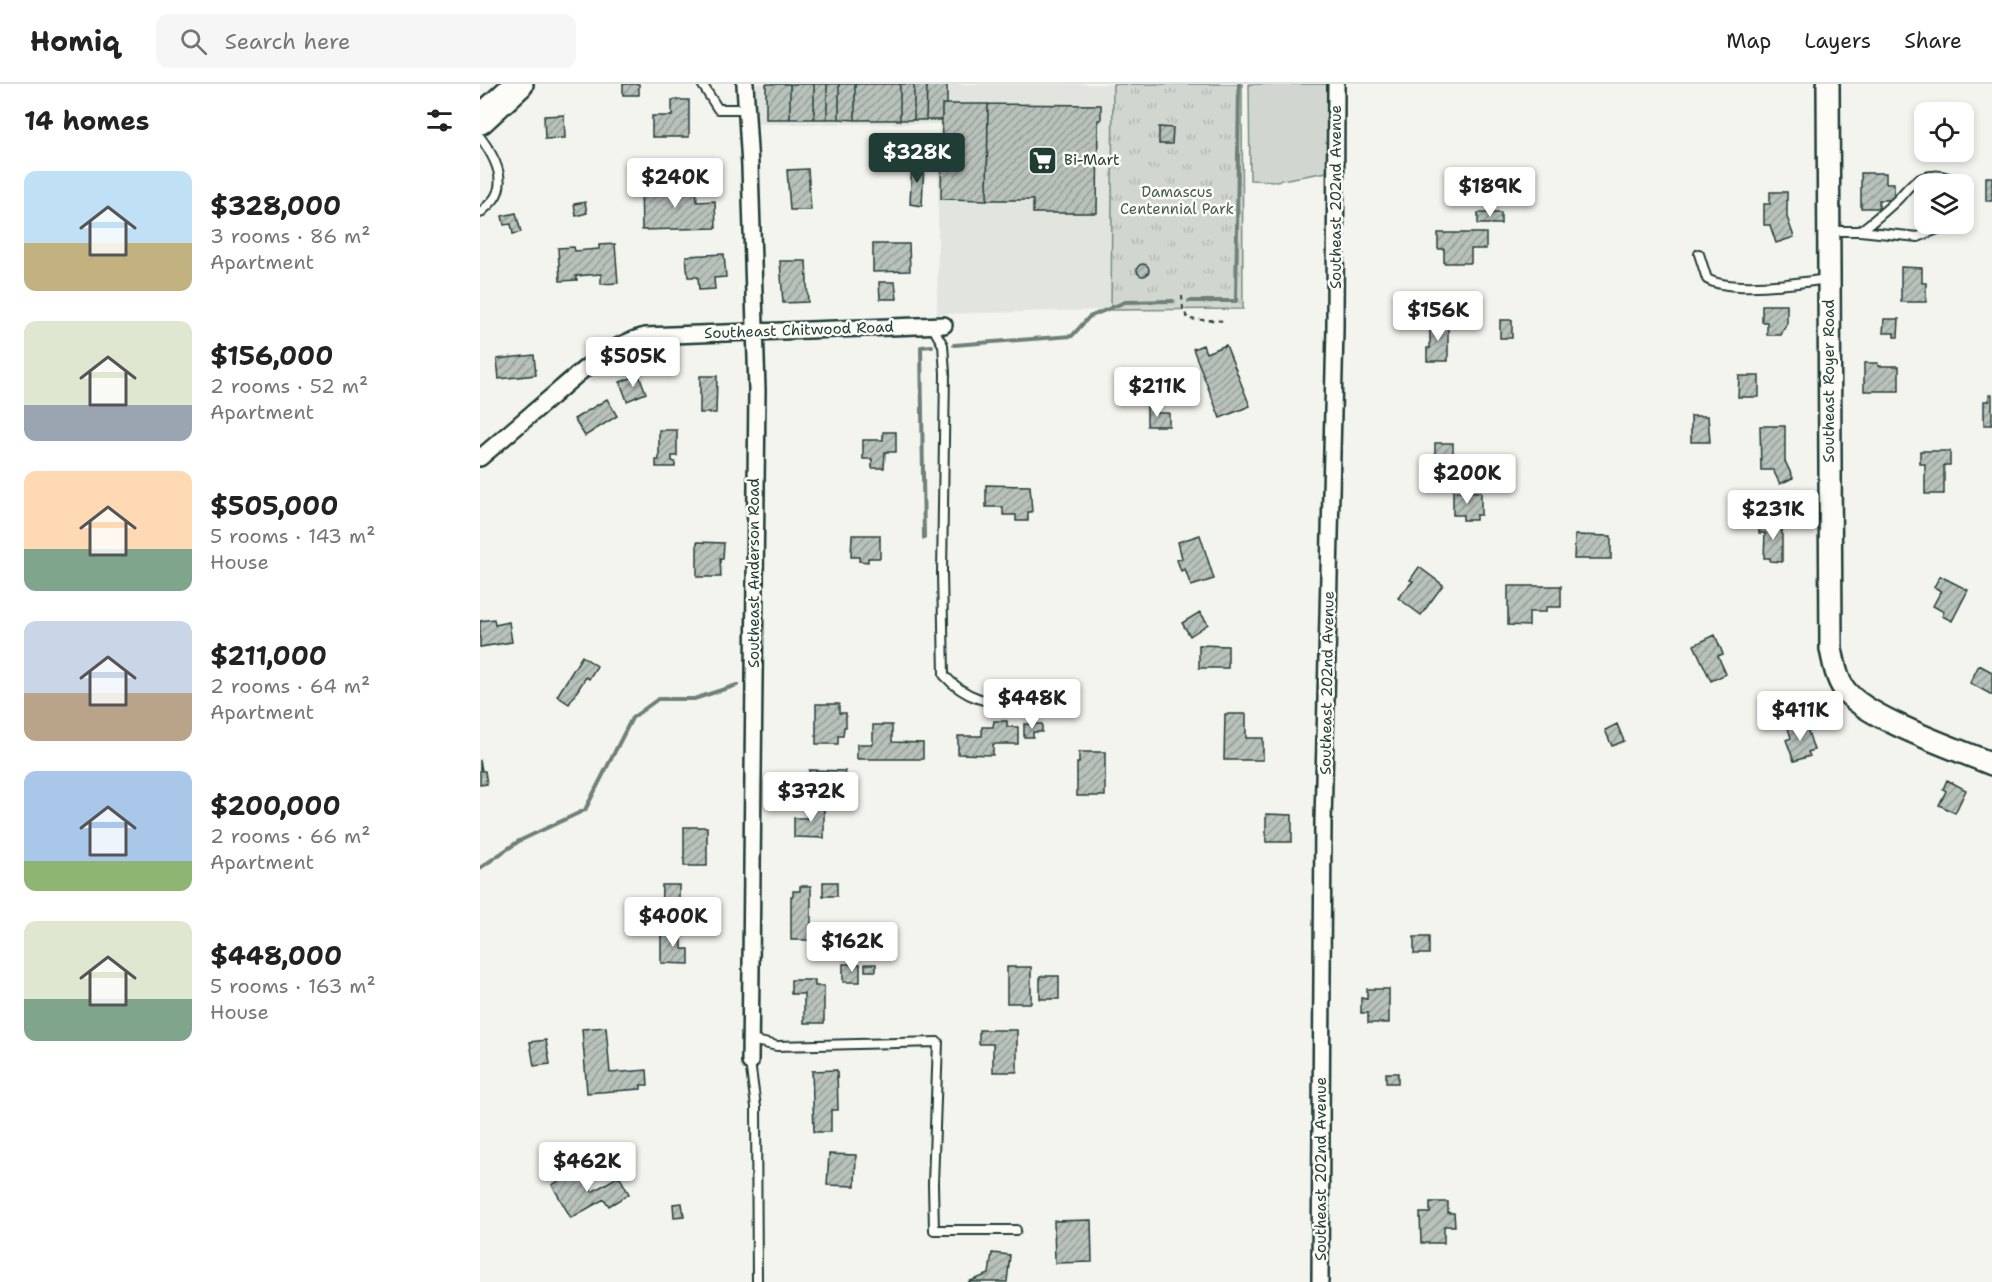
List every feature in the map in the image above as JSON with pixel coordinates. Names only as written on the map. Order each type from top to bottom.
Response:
[{"type":"highway","points":[[480,120],[519,84]]},
{"type":"street","name":"Southeast Anderson Road","points":[[745,84],[756,332],[750,1062]]},
{"type":"street","name":"Southeast 202nd Avenue","points":[[1320,1282],[1323,822],[1335,329],[1336,84]]},
{"type":"street","name":"Southeast Royer Road","points":[[1828,84],[1831,649],[1838,678],[1845,690],[1866,708],[1894,723],[1992,764]]},
{"type":"street","name":"Southeast Chitwood Road","points":[[480,458],[583,370],[623,343],[645,336],[938,325]]},
{"type":"lane","points":[[702,84],[718,109],[747,109]]},
{"type":"lane","points":[[480,136],[491,151],[500,182],[495,198],[480,213]]},
{"type":"lane","points":[[1860,231],[1875,220],[1914,182]]},
{"type":"lane","points":[[1829,231],[1860,231],[1918,237],[1925,234]]},
{"type":"lane","points":[[1700,254],[1707,279],[1716,284],[1769,286],[1829,279]]},
{"type":"lane","points":[[938,325],[943,345],[945,373],[942,573],[944,675],[956,688],[973,698],[1038,708]]},
{"type":"lane","points":[[751,1040],[777,1046],[938,1042],[933,1184],[934,1230],[1016,1230]]},
{"type":"lane","points":[[750,1062],[756,1107],[757,1282]]},
{"type":"path","points":[[1182,296],[1183,309],[1188,319],[1225,321]]},
{"type":"shaded area","points":[[753,84],[1113,84],[1111,310],[937,314],[939,124],[758,124],[754,118]]},
{"type":"green space","name":"Damascus Centennial Park","points":[[1113,84],[1242,84],[1243,309],[1111,310]]},
{"type":"green space","points":[[1249,84],[1327,84],[1327,172],[1276,181],[1250,180]]},
{"type":"building","points":[[623,84],[639,84],[639,95],[623,95]]},
{"type":"building","points":[[766,84],[790,84],[790,119],[766,119]]},
{"type":"building","points":[[790,84],[814,84],[814,119],[790,119]]},
{"type":"building","points":[[814,84],[827,84],[827,119],[814,119]]},
{"type":"building","points":[[827,84],[839,84],[839,119],[827,119]]},
{"type":"building","points":[[839,84],[855,84],[855,120],[839,119]]},
{"type":"building","points":[[855,84],[900,84],[900,120],[855,120]]},
{"type":"building","points":[[900,84],[914,84],[914,120],[900,120]]},
{"type":"building","points":[[914,84],[927,84],[926,120],[914,120]]},
{"type":"building","points":[[927,84],[947,84],[947,104],[942,104],[942,120],[926,120]]},
{"type":"building","points":[[672,100],[689,100],[689,137],[652,137],[652,116],[672,116]]},
{"type":"building","points":[[942,104],[988,104],[987,200],[941,199]]},
{"type":"building","name":"Bi-Mart","points":[[988,104],[1101,105],[1101,120],[1098,120],[1097,213],[1033,213],[1033,200],[987,200]]},
{"type":"building","points":[[564,115],[565,138],[545,139],[544,116]]},
{"type":"building","points":[[1159,127],[1173,128],[1172,144],[1159,144]]},
{"type":"building","points":[[912,162],[924,162],[922,206],[910,204]]},
{"type":"building","points":[[808,169],[811,210],[790,210],[787,170]]},
{"type":"building","points":[[1861,173],[1886,173],[1886,183],[1894,183],[1894,200],[1879,200],[1879,208],[1861,208]]},
{"type":"building","points":[[1986,177],[1992,177],[1992,201],[1986,201]]},
{"type":"building","points":[[696,185],[697,202],[715,201],[716,228],[642,230],[641,186]]},
{"type":"building","points":[[1770,192],[1787,192],[1787,217],[1794,237],[1776,243],[1770,225],[1764,225],[1764,204],[1770,204]]},
{"type":"building","points":[[585,202],[587,213],[576,216],[574,204]]},
{"type":"building","points":[[516,213],[521,232],[513,234],[511,224],[504,225],[502,216]]},
{"type":"building","points":[[1478,213],[1501,213],[1501,224],[1478,224]]},
{"type":"building","points":[[1438,233],[1486,233],[1486,249],[1471,249],[1471,263],[1444,263],[1444,249],[1438,249]]},
{"type":"building","points":[[615,244],[618,283],[601,284],[601,274],[576,276],[577,280],[560,281],[558,248],[574,247],[575,251],[599,249],[599,245]]},
{"type":"building","points":[[873,244],[909,244],[910,271],[873,272]]},
{"type":"building","points":[[724,254],[726,277],[714,278],[715,289],[699,290],[698,277],[688,277],[686,256]]},
{"type":"building","points":[[780,261],[806,261],[808,302],[783,303]]},
{"type":"building","points":[[1145,264],[1149,270],[1145,276],[1141,276],[1137,268]]},
{"type":"building","points":[[1901,267],[1922,268],[1922,283],[1926,283],[1926,302],[1901,302]]},
{"type":"building","points":[[879,282],[895,282],[897,299],[880,299]]},
{"type":"building","points":[[1762,305],[1787,305],[1787,323],[1781,335],[1767,335],[1767,322],[1762,322]]},
{"type":"building","points":[[1884,319],[1899,319],[1898,337],[1894,337],[1894,333],[1883,333]]},
{"type":"building","points":[[1500,320],[1512,320],[1512,338],[1500,338]]},
{"type":"building","points":[[1430,322],[1448,322],[1448,361],[1427,361],[1427,348],[1430,348]]},
{"type":"building","points":[[1203,345],[1206,353],[1226,345],[1250,406],[1220,418],[1193,349]]},
{"type":"building","points":[[534,355],[536,375],[499,379],[497,359]]},
{"type":"building","points":[[1864,363],[1899,366],[1899,391],[1864,391]]},
{"type":"building","points":[[639,375],[646,393],[627,401],[620,382]]},
{"type":"building","points":[[700,376],[717,376],[716,413],[700,413]]},
{"type":"building","points":[[1739,376],[1759,376],[1759,397],[1738,397]]},
{"type":"building","points":[[1989,395],[1992,395],[1992,425],[1984,425],[1984,401],[1989,401]]},
{"type":"building","points":[[607,399],[617,416],[585,436],[574,419]]},
{"type":"building","points":[[1147,407],[1155,407],[1155,413],[1169,413],[1169,426],[1147,426]]},
{"type":"building","points":[[1691,416],[1708,416],[1710,442],[1691,442]]},
{"type":"building","points":[[1760,426],[1785,426],[1785,461],[1793,478],[1780,484],[1773,470],[1761,470]]},
{"type":"building","points":[[659,430],[677,430],[677,456],[672,456],[675,467],[656,467],[656,460],[659,460]]},
{"type":"building","points":[[883,432],[896,432],[896,452],[885,452],[884,468],[872,468],[872,459],[863,459],[863,440],[883,440]]},
{"type":"building","points":[[1435,443],[1453,443],[1453,470],[1435,470]]},
{"type":"building","points":[[1920,451],[1950,451],[1950,465],[1944,465],[1944,494],[1925,494],[1925,464],[1920,464]]},
{"type":"building","points":[[986,485],[1030,486],[1032,512],[1028,512],[1028,521],[1016,521],[1016,515],[1003,515],[1003,507],[986,507]]},
{"type":"building","points":[[1453,491],[1481,492],[1481,515],[1476,515],[1476,520],[1463,520],[1463,515],[1453,515]]},
{"type":"building","points":[[1735,500],[1747,500],[1747,514],[1735,514]]},
{"type":"building","points":[[1759,524],[1782,524],[1782,562],[1764,558],[1765,533],[1759,533]]},
{"type":"building","points":[[852,535],[880,535],[880,558],[868,558],[868,562],[859,561],[859,557],[851,557]]},
{"type":"building","points":[[1200,535],[1214,579],[1191,586],[1185,569],[1181,571],[1177,560],[1182,558],[1178,542]]},
{"type":"building","points":[[1575,535],[1611,536],[1611,559],[1574,559]]},
{"type":"building","points":[[697,542],[724,543],[723,559],[720,559],[721,577],[697,577]]},
{"type":"building","points":[[1419,567],[1443,585],[1421,615],[1398,598],[1413,581],[1410,580]]},
{"type":"building","points":[[1940,576],[1968,590],[1952,621],[1942,616],[1944,612],[1933,606],[1941,591],[1934,587]]},
{"type":"building","points":[[1508,586],[1561,586],[1561,607],[1546,607],[1546,612],[1529,612],[1529,626],[1508,625]]},
{"type":"building","points":[[1200,612],[1208,624],[1190,636],[1182,623]]},
{"type":"building","points":[[494,619],[495,625],[509,622],[512,642],[480,647],[480,621]]},
{"type":"building","points":[[1715,635],[1723,654],[1718,656],[1726,674],[1711,681],[1694,645]]},
{"type":"building","points":[[1199,645],[1228,646],[1228,668],[1199,668]]},
{"type":"building","points":[[582,656],[597,666],[589,679],[586,677],[569,704],[557,696]]},
{"type":"building","points":[[1979,665],[1992,672],[1992,695],[1970,683]]},
{"type":"building","points":[[816,704],[839,704],[839,713],[846,713],[846,727],[844,727],[843,736],[838,736],[838,744],[816,744]]},
{"type":"building","points":[[1225,714],[1246,714],[1246,738],[1263,738],[1263,760],[1224,760]]},
{"type":"building","points":[[994,721],[1007,721],[1007,727],[1018,727],[1018,744],[993,744],[993,755],[958,754],[958,736],[982,736],[982,727],[993,727]]},
{"type":"building","points":[[1805,722],[1814,750],[1808,752],[1810,756],[1794,761],[1786,740],[1791,738],[1788,728]]},
{"type":"building","points":[[1024,724],[1042,724],[1042,732],[1033,732],[1033,737],[1024,737]]},
{"type":"building","points":[[1617,724],[1624,741],[1612,746],[1605,730]]},
{"type":"building","points":[[873,725],[892,725],[892,742],[923,743],[923,759],[857,759],[857,744],[873,744]]},
{"type":"building","points":[[1079,752],[1105,752],[1105,796],[1077,796]]},
{"type":"building","points":[[480,760],[487,784],[480,785]]},
{"type":"building","points":[[809,770],[845,771],[845,793],[809,792]]},
{"type":"building","points":[[1947,780],[1966,790],[1955,813],[1939,805],[1946,791],[1943,789]]},
{"type":"building","points":[[807,803],[824,803],[824,838],[794,837],[794,818],[807,818]]},
{"type":"building","points":[[1266,814],[1292,815],[1292,842],[1266,842]]},
{"type":"building","points":[[684,827],[707,827],[707,866],[684,866]]},
{"type":"building","points":[[823,882],[837,882],[837,896],[823,896]]},
{"type":"building","points":[[662,885],[679,885],[679,922],[661,922]]},
{"type":"building","points":[[800,886],[811,886],[811,940],[791,940],[791,896],[793,896],[793,891],[800,891]]},
{"type":"building","points":[[661,929],[682,930],[682,949],[689,949],[689,964],[661,963]]},
{"type":"building","points":[[1414,937],[1429,937],[1429,954],[1414,954]]},
{"type":"building","points":[[843,964],[860,964],[860,982],[843,982]]},
{"type":"building","points":[[865,964],[876,964],[876,971],[865,971]]},
{"type":"building","points":[[1007,967],[1031,967],[1031,1003],[1007,1003]]},
{"type":"building","points":[[1040,976],[1059,976],[1059,999],[1040,999]]},
{"type":"building","points":[[791,980],[815,980],[815,986],[824,986],[824,1023],[804,1023],[804,994],[791,994]]},
{"type":"building","points":[[1367,989],[1389,989],[1389,1023],[1368,1023],[1368,1013],[1361,1013],[1361,998],[1367,999]]},
{"type":"building","points":[[606,1027],[610,1073],[647,1070],[648,1085],[641,1085],[641,1089],[587,1093],[582,1029]]},
{"type":"building","points":[[979,1030],[1017,1030],[1017,1072],[993,1072],[993,1044],[979,1044]]},
{"type":"building","points":[[546,1040],[550,1064],[534,1066],[530,1042]]},
{"type":"building","points":[[837,1070],[838,1110],[831,1110],[831,1132],[814,1132],[812,1071]]},
{"type":"building","points":[[1386,1073],[1398,1073],[1398,1083],[1386,1083]]},
{"type":"building","points":[[829,1154],[856,1155],[855,1186],[827,1185]]},
{"type":"building","points":[[579,1169],[592,1192],[619,1176],[629,1194],[609,1206],[604,1199],[571,1218],[552,1185]]},
{"type":"building","points":[[1430,1202],[1448,1202],[1448,1213],[1454,1213],[1455,1226],[1444,1226],[1444,1243],[1421,1243],[1420,1213],[1430,1213]]},
{"type":"building","points":[[682,1203],[684,1216],[674,1217],[673,1204]]},
{"type":"building","points":[[1091,1220],[1092,1262],[1055,1263],[1054,1221]]},
{"type":"building","points":[[992,1253],[1010,1255],[1007,1282],[968,1282],[989,1274]]},
{"type":"waterway","points":[[1189,301],[1236,301],[1239,84]]},
{"type":"waterway","points":[[954,345],[1072,336],[1089,317],[1125,302],[1173,301]]},
{"type":"waterway","points":[[924,538],[921,347],[932,346]]},
{"type":"waterway","points":[[480,868],[519,841],[585,810],[632,718],[658,699],[694,699],[737,685]]},
{"type":"place","name":"Bi-Mart","points":[[1043,160]]}]
